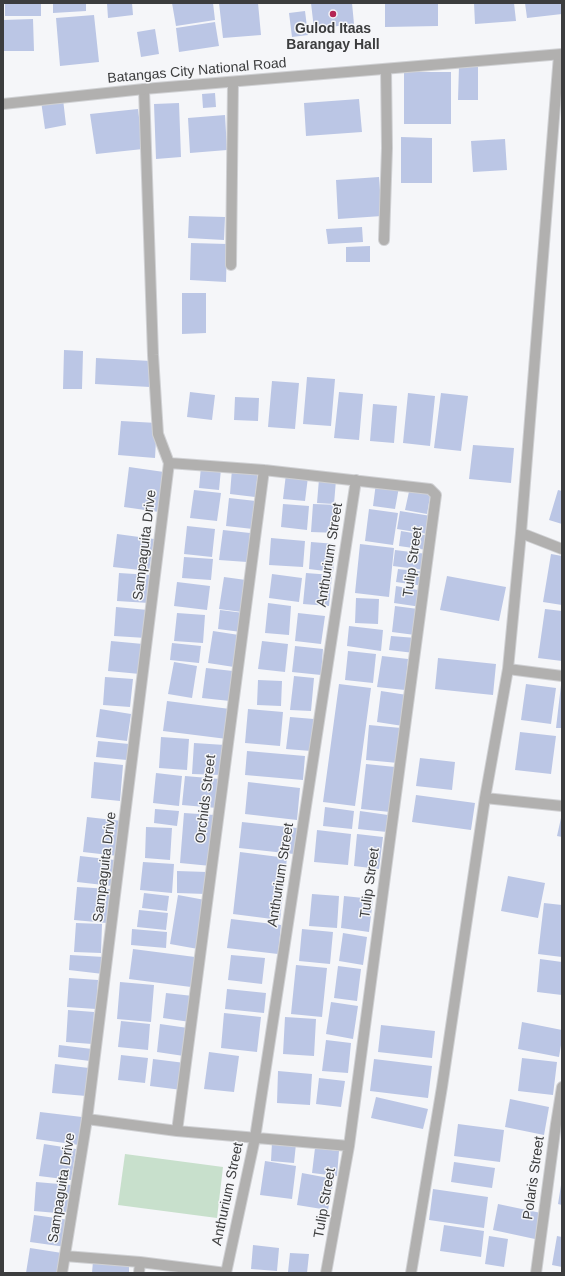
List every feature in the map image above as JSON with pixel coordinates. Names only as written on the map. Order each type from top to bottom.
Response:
[{"type":"street","name":"Batangas City National Road","points":[[3,104],[144,89],[560,54]]},
{"type":"street","points":[[410,1273],[442,1087],[485,798],[508,669],[521,533],[560,54]]},
{"type":"street","points":[[384,240],[387,148],[386,69]]},
{"type":"street","points":[[231,265],[232,82]]},
{"type":"street","points":[[144,89],[152,355],[158,434],[169,463],[264,470],[356,480]]},
{"type":"street","name":"Sampaguita Drive","points":[[62,1273],[87,1119],[169,463]]},
{"type":"street","name":"Orchids Street","points":[[177,1131],[264,470]]},
{"type":"street","name":"Tulip Street","points":[[326,1273],[349,1146],[436,495],[430,489],[356,480]]},
{"type":"street","name":"Anthurium Street","points":[[226,1273],[255,1138],[356,480]]},
{"type":"street","points":[[521,533],[562,549]]},
{"type":"street","points":[[508,669],[562,676]]},
{"type":"street","points":[[485,798],[562,806]]},
{"type":"street","name":"Polaris Street","points":[[536,1273],[562,1087]]},
{"type":"street","points":[[87,1119],[177,1131],[349,1146]]},
{"type":"street","points":[[65,1256],[140,1262],[226,1273]]},
{"type":"street","points":[[139,1273],[140,1262]]},
{"type":"green space","points":[[125,1154],[223,1167],[217,1218],[118,1205]]},
{"type":"building","points":[[5,3],[41,3],[41,16],[5,16]]},
{"type":"building","points":[[53,3],[86,3],[86,11],[53,13]]},
{"type":"building","points":[[107,3],[132,3],[133,15],[108,18]]},
{"type":"building","points":[[172,3],[213,3],[215,20],[176,26]]},
{"type":"building","points":[[219,3],[258,3],[261,35],[223,38]]},
{"type":"building","name":"Gulod Itaas Barangay Hall","points":[[311,3],[352,3],[354,24],[314,29]]},
{"type":"building","points":[[385,3],[438,3],[438,26],[385,27]]},
{"type":"building","points":[[474,3],[514,3],[516,21],[475,24]]},
{"type":"building","points":[[525,3],[562,3],[562,14],[527,18]]},
{"type":"building","points":[[305,11],[308,35],[292,37],[289,13]]},
{"type":"building","points":[[94,15],[99,62],[60,66],[56,18]]},
{"type":"building","points":[[33,19],[34,51],[3,51],[3,20]]},
{"type":"building","points":[[215,22],[219,46],[179,52],[176,28]]},
{"type":"building","points":[[155,29],[159,54],[141,57],[137,32]]},
{"type":"building","points":[[459,66],[478,66],[478,100],[458,100]]},
{"type":"building","points":[[404,72],[451,72],[451,124],[404,124]]},
{"type":"building","points":[[215,93],[216,107],[203,108],[202,94]]},
{"type":"building","points":[[63,99],[66,125],[45,129],[41,101]]},
{"type":"building","points":[[359,99],[362,132],[306,136],[304,103]]},
{"type":"building","points":[[179,103],[181,157],[156,159],[154,104]]},
{"type":"building","points":[[138,109],[143,149],[96,154],[90,114]]},
{"type":"building","points":[[225,115],[227,150],[190,153],[188,118]]},
{"type":"building","points":[[401,137],[432,138],[432,183],[401,183]]},
{"type":"building","points":[[505,139],[507,170],[473,172],[471,141]]},
{"type":"building","points":[[379,177],[382,216],[338,219],[336,180]]},
{"type":"building","points":[[189,216],[225,217],[224,240],[188,238]]},
{"type":"building","points":[[362,227],[363,242],[328,244],[326,229]]},
{"type":"building","points":[[191,243],[227,244],[226,282],[190,280]]},
{"type":"building","points":[[370,246],[370,262],[346,262],[346,247]]},
{"type":"building","points":[[182,293],[206,293],[206,333],[182,334]]},
{"type":"building","points":[[64,350],[83,351],[82,389],[63,389]]},
{"type":"building","points":[[96,358],[151,361],[150,387],[95,384]]},
{"type":"building","points":[[307,377],[335,379],[331,426],[303,424]]},
{"type":"building","points":[[272,381],[299,383],[295,429],[268,427]]},
{"type":"building","points":[[190,392],[215,395],[212,420],[187,417]]},
{"type":"building","points":[[339,392],[363,394],[359,440],[334,438]]},
{"type":"building","points":[[408,393],[435,396],[430,446],[403,443]]},
{"type":"building","points":[[441,393],[468,396],[461,451],[434,448]]},
{"type":"building","points":[[235,397],[259,398],[258,421],[234,420]]},
{"type":"building","points":[[373,404],[397,406],[394,443],[370,441]]},
{"type":"building","points":[[121,421],[157,423],[155,458],[118,455]]},
{"type":"building","points":[[473,445],[514,448],[511,483],[469,479]]},
{"type":"building","points":[[129,467],[164,472],[159,512],[124,507]]},
{"type":"building","points":[[201,467],[221,469],[219,490],[199,488]]},
{"type":"building","points":[[232,469],[258,472],[255,497],[230,494]]},
{"type":"building","points":[[286,474],[308,477],[305,501],[283,499]]},
{"type":"building","points":[[319,479],[336,480],[334,504],[317,503]]},
{"type":"building","points":[[376,483],[399,487],[395,509],[373,506]]},
{"type":"building","points":[[410,487],[431,491],[427,514],[405,510]]},
{"type":"building","points":[[194,490],[221,493],[217,521],[190,518]]},
{"type":"building","points":[[558,490],[562,491],[562,524],[549,520]]},
{"type":"building","points":[[229,498],[256,501],[253,529],[226,526]]},
{"type":"building","points":[[283,504],[309,506],[307,530],[281,527]]},
{"type":"building","points":[[313,504],[339,505],[338,533],[311,532]]},
{"type":"building","points":[[369,509],[398,513],[393,545],[365,541]]},
{"type":"building","points":[[400,511],[431,516],[428,534],[397,529]]},
{"type":"building","points":[[187,526],[215,529],[212,557],[184,554]]},
{"type":"building","points":[[223,530],[250,533],[247,562],[219,560]]},
{"type":"building","points":[[401,531],[430,536],[427,550],[399,546]]},
{"type":"building","points":[[117,534],[154,539],[149,571],[113,567]]},
{"type":"building","points":[[271,538],[305,541],[303,567],[269,565]]},
{"type":"building","points":[[311,542],[336,544],[333,572],[309,569]]},
{"type":"building","points":[[360,544],[394,548],[389,597],[355,593]]},
{"type":"building","points":[[395,550],[427,554],[424,570],[393,566]]},
{"type":"building","points":[[551,554],[562,556],[562,605],[543,602]]},
{"type":"building","points":[[184,557],[213,559],[211,580],[182,578]]},
{"type":"building","points":[[398,569],[426,572],[424,586],[396,582]]},
{"type":"building","points":[[119,573],[151,575],[149,603],[117,601]]},
{"type":"building","points":[[306,573],[332,575],[329,606],[303,604]]},
{"type":"building","points":[[272,574],[302,578],[299,602],[269,598]]},
{"type":"building","points":[[447,576],[506,587],[499,621],[440,610]]},
{"type":"building","points":[[224,577],[246,580],[242,612],[219,609]]},
{"type":"building","points":[[177,582],[210,586],[207,610],[174,606]]},
{"type":"building","points":[[396,586],[423,591],[421,607],[394,603]]},
{"type":"building","points":[[356,598],[379,599],[378,624],[355,623]]},
{"type":"building","points":[[268,603],[291,606],[289,635],[265,633]]},
{"type":"building","points":[[395,606],[418,609],[415,635],[392,632]]},
{"type":"building","points":[[116,607],[148,610],[146,638],[114,636]]},
{"type":"building","points":[[545,609],[562,611],[562,661],[538,658]]},
{"type":"building","points":[[220,610],[244,613],[241,632],[218,629]]},
{"type":"building","points":[[177,613],[205,615],[203,643],[174,641]]},
{"type":"building","points":[[298,613],[325,616],[321,644],[295,641]]},
{"type":"building","points":[[349,626],[383,630],[381,651],[347,646]]},
{"type":"building","points":[[213,631],[239,635],[234,667],[208,663]]},
{"type":"building","points":[[391,636],[416,638],[414,653],[389,650]]},
{"type":"building","points":[[111,641],[143,644],[140,674],[108,671]]},
{"type":"building","points":[[262,641],[288,644],[285,672],[258,669]]},
{"type":"building","points":[[172,643],[201,646],[199,663],[170,660]]},
{"type":"building","points":[[295,646],[323,649],[321,675],[292,672]]},
{"type":"building","points":[[348,651],[376,654],[373,683],[345,680]]},
{"type":"building","points":[[382,656],[408,659],[405,690],[377,687]]},
{"type":"building","points":[[438,658],[496,664],[493,695],[435,689]]},
{"type":"building","points":[[174,662],[197,666],[192,698],[168,694]]},
{"type":"building","points":[[206,668],[233,671],[230,701],[202,698]]},
{"type":"building","points":[[294,676],[314,678],[311,711],[290,710]]},
{"type":"building","points":[[105,677],[133,679],[130,707],[103,705]]},
{"type":"building","points":[[258,680],[282,681],[281,706],[257,705]]},
{"type":"building","points":[[339,684],[371,688],[355,806],[323,802]]},
{"type":"building","points":[[526,684],[556,688],[551,724],[521,720]]},
{"type":"building","points":[[561,685],[562,728],[556,728]]},
{"type":"building","points":[[381,691],[407,695],[403,726],[377,722]]},
{"type":"building","points":[[167,701],[230,709],[227,739],[163,731]]},
{"type":"building","points":[[100,709],[131,714],[127,741],[96,737]]},
{"type":"building","points":[[248,709],[283,712],[280,746],[245,743]]},
{"type":"building","points":[[290,717],[314,719],[311,751],[286,749]]},
{"type":"building","points":[[369,725],[401,728],[398,763],[366,760]]},
{"type":"building","points":[[520,732],[556,736],[551,774],[515,770]]},
{"type":"building","points":[[161,737],[189,739],[187,770],[159,768]]},
{"type":"building","points":[[98,741],[129,744],[127,760],[96,757]]},
{"type":"building","points":[[194,743],[225,745],[222,775],[192,774]]},
{"type":"building","points":[[247,751],[305,756],[303,780],[245,775]]},
{"type":"building","points":[[420,758],[455,762],[452,790],[416,786]]},
{"type":"building","points":[[94,762],[123,765],[120,801],[91,798]]},
{"type":"building","points":[[366,764],[395,767],[390,812],[361,809]]},
{"type":"building","points":[[156,773],[182,776],[179,806],[153,803]]},
{"type":"building","points":[[185,776],[220,779],[217,808],[182,805]]},
{"type":"building","points":[[248,782],[300,788],[297,820],[245,814]]},
{"type":"building","points":[[416,795],[475,803],[471,830],[412,822]]},
{"type":"building","points":[[325,807],[354,811],[352,829],[323,826]]},
{"type":"building","points":[[155,809],[179,811],[177,826],[154,823]]},
{"type":"building","points":[[360,811],[388,815],[387,832],[358,829]]},
{"type":"building","points":[[184,813],[215,815],[211,866],[180,863]]},
{"type":"building","points":[[87,817],[122,821],[118,856],[83,852]]},
{"type":"building","points":[[562,818],[562,837],[557,836]]},
{"type":"building","points":[[242,822],[297,828],[294,854],[239,848]]},
{"type":"building","points":[[146,827],[172,828],[170,860],[145,858]]},
{"type":"building","points":[[317,830],[351,834],[348,865],[314,862]]},
{"type":"building","points":[[357,834],[383,837],[379,869],[354,866]]},
{"type":"building","points":[[240,852],[287,858],[280,920],[233,914]]},
{"type":"building","points":[[80,856],[115,860],[112,886],[77,882]]},
{"type":"building","points":[[143,862],[174,864],[172,893],[140,890]]},
{"type":"building","points":[[177,871],[207,872],[206,894],[177,893]]},
{"type":"building","points":[[508,876],[545,883],[538,918],[501,911]]},
{"type":"building","points":[[77,887],[110,889],[107,923],[74,920]]},
{"type":"building","points":[[144,893],[169,896],[167,911],[142,908]]},
{"type":"building","points":[[312,894],[339,896],[337,928],[309,926]]},
{"type":"building","points":[[178,895],[205,900],[198,949],[170,944]]},
{"type":"building","points":[[344,896],[373,899],[369,932],[341,928]]},
{"type":"building","points":[[544,903],[562,905],[562,957],[538,954]]},
{"type":"building","points":[[139,910],[168,913],[166,930],[137,927]]},
{"type":"building","points":[[231,919],[281,925],[278,954],[227,948]]},
{"type":"building","points":[[76,923],[102,924],[101,953],[74,952]]},
{"type":"building","points":[[132,929],[167,932],[166,948],[131,945]]},
{"type":"building","points":[[302,929],[333,932],[330,964],[299,961]]},
{"type":"building","points":[[343,933],[367,937],[363,965],[339,961]]},
{"type":"building","points":[[133,949],[195,957],[191,987],[129,979]]},
{"type":"building","points":[[70,955],[104,957],[103,974],[69,970]]},
{"type":"building","points":[[231,955],[265,958],[262,984],[228,980]]},
{"type":"building","points":[[540,959],[562,962],[562,995],[537,992]]},
{"type":"building","points":[[296,965],[327,968],[322,1017],[291,1014]]},
{"type":"building","points":[[338,966],[361,969],[357,1001],[334,998]]},
{"type":"building","points":[[69,978],[98,980],[96,1009],[67,1007]]},
{"type":"building","points":[[120,982],[154,985],[151,1022],[117,1019]]},
{"type":"building","points":[[227,989],[266,993],[264,1013],[225,1009]]},
{"type":"building","points":[[166,993],[193,996],[190,1022],[163,1018]]},
{"type":"building","points":[[331,1002],[358,1006],[353,1039],[326,1034]]},
{"type":"building","points":[[68,1010],[94,1012],[92,1044],[66,1042]]},
{"type":"building","points":[[224,1013],[261,1017],[257,1052],[221,1048]]},
{"type":"building","points":[[285,1017],[316,1019],[314,1056],[283,1054]]},
{"type":"building","points":[[121,1021],[150,1024],[148,1050],[118,1047]]},
{"type":"building","points":[[522,1022],[562,1030],[559,1057],[518,1049]]},
{"type":"building","points":[[160,1024],[188,1028],[184,1056],[157,1052]]},
{"type":"building","points":[[381,1025],[435,1031],[432,1058],[378,1052]]},
{"type":"building","points":[[326,1040],[351,1043],[348,1073],[322,1071]]},
{"type":"building","points":[[59,1045],[92,1049],[90,1061],[58,1057]]},
{"type":"building","points":[[209,1052],[239,1056],[234,1092],[204,1089]]},
{"type":"building","points":[[121,1055],[148,1058],[145,1083],[118,1080]]},
{"type":"building","points":[[522,1058],[557,1062],[553,1095],[518,1091]]},
{"type":"building","points":[[153,1059],[185,1063],[182,1090],[150,1086]]},
{"type":"building","points":[[374,1059],[432,1066],[428,1098],[370,1091]]},
{"type":"building","points":[[55,1064],[89,1068],[86,1096],[52,1093]]},
{"type":"building","points":[[278,1071],[312,1074],[310,1105],[277,1103]]},
{"type":"building","points":[[319,1078],[345,1081],[341,1107],[316,1104]]},
{"type":"building","points":[[376,1097],[428,1109],[423,1129],[371,1118]]},
{"type":"building","points":[[510,1099],[549,1107],[544,1135],[505,1127]]},
{"type":"building","points":[[40,1112],[82,1117],[79,1145],[36,1139]]},
{"type":"building","points":[[458,1124],[504,1130],[500,1162],[454,1156]]},
{"type":"building","points":[[272,1142],[296,1144],[294,1163],[271,1161]]},
{"type":"building","points":[[44,1144],[76,1149],[71,1180],[39,1176]]},
{"type":"building","points":[[315,1148],[339,1151],[337,1176],[312,1173]]},
{"type":"building","points":[[265,1161],[296,1166],[292,1199],[260,1195]]},
{"type":"building","points":[[454,1162],[495,1168],[492,1188],[451,1182]]},
{"type":"building","points":[[302,1173],[334,1179],[328,1210],[297,1205]]},
{"type":"building","points":[[36,1182],[71,1185],[68,1214],[34,1211]]},
{"type":"building","points":[[562,1185],[562,1205],[558,1204]]},
{"type":"building","points":[[433,1189],[488,1197],[484,1228],[429,1220]]},
{"type":"building","points":[[498,1204],[541,1213],[535,1239],[493,1230]]},
{"type":"building","points":[[34,1215],[70,1220],[66,1247],[30,1242]]},
{"type":"building","points":[[444,1225],[484,1231],[481,1257],[440,1251]]},
{"type":"building","points":[[489,1236],[508,1239],[504,1267],[485,1264]]},
{"type":"building","points":[[557,1236],[562,1237],[562,1267],[552,1265]]},
{"type":"building","points":[[253,1245],[279,1248],[277,1271],[251,1269]]},
{"type":"building","points":[[30,1248],[62,1253],[59,1273],[26,1273]]},
{"type":"building","points":[[290,1253],[309,1254],[307,1273],[288,1272]]},
{"type":"building","points":[[93,1261],[129,1263],[129,1273],[92,1273]]},
{"type":"place","name":"Gulod Itaas Barangay Hall","points":[[333,14]]}]
